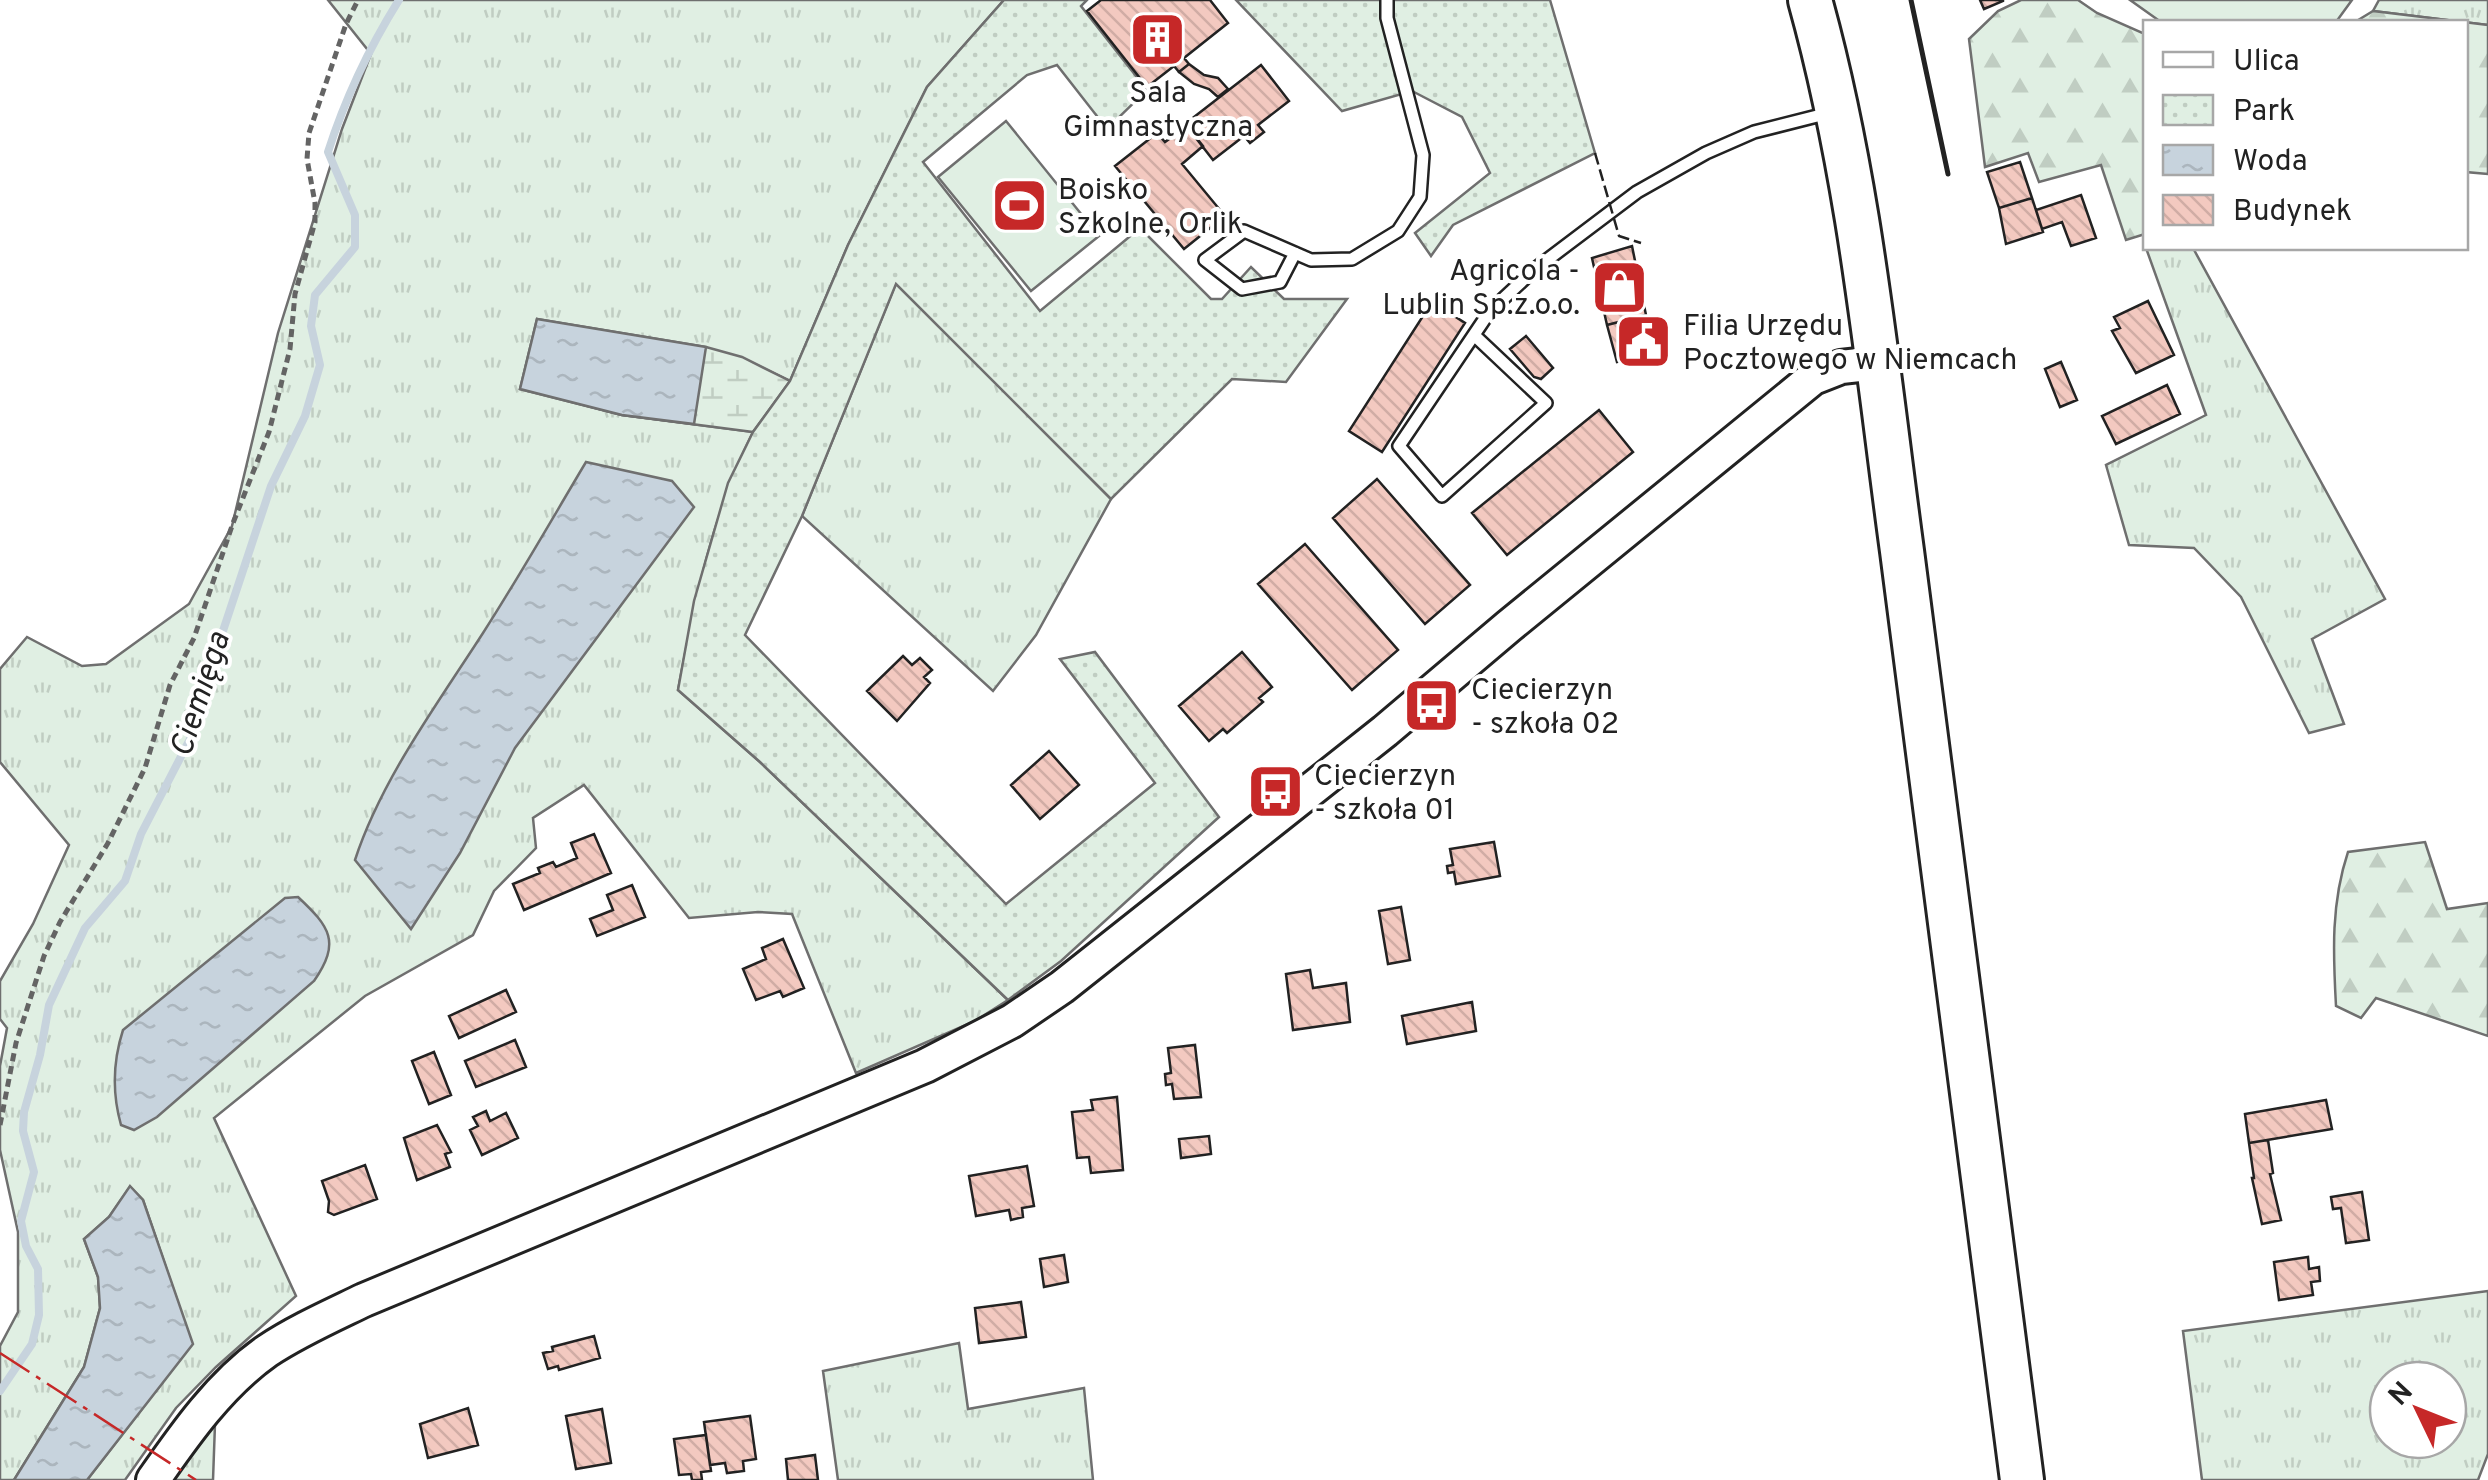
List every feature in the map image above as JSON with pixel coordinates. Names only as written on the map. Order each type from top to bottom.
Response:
[{"type":"highway","points":[[1810,0],[1838,113],[1877,362],[2022,1480]]},
{"type":"street","points":[[152,1480],[231,1381],[266,1352],[312,1325],[924,1066],[1012,1021],[1062,987],[1386,731],[1813,378],[1841,367],[1877,362]]},
{"type":"lane","points":[[1295,253],[1280,282],[1242,289],[1205,260],[1244,231],[1312,260],[1352,259],[1398,231],[1420,197],[1423,155],[1387,18],[1387,0]]},
{"type":"lane","points":[[1474,335],[1546,403],[1442,496],[1399,446],[1490,310],[1535,269],[1643,189],[1706,153],[1754,132],[1838,113]]},
{"type":"path","points":[[0,1124],[16,1043],[44,956],[145,768],[170,685],[194,638],[269,432],[290,349],[294,294],[315,222],[307,159],[309,133],[358,0]]},
{"type":"green space","points":[[328,0],[1004,0],[927,87],[848,245],[790,381],[742,358],[520,388],[622,415],[753,432],[716,526],[698,590],[678,690],[760,762],[1008,1000],[975,1021],[856,1073],[792,914],[758,912],[689,918],[584,785],[533,818],[536,848],[494,891],[473,935],[365,996],[214,1118],[296,1296],[176,1408],[125,1480],[87,1480],[192,1344],[143,1200],[130,1187],[109,1217],[84,1239],[98,1277],[100,1308],[84,1367],[14,1480],[0,1480],[0,1346],[18,1312],[18,1232],[0,1150],[0,1066],[7,1028],[0,1019],[0,981],[33,924],[69,845],[0,762],[0,669],[27,637],[82,666],[106,664],[189,604],[232,526],[278,333],[342,129],[371,54]]},
{"type":"green space","points":[[1004,0],[1087,0],[1081,6],[1147,90],[1107,129],[1057,65],[1027,75],[923,162],[1040,311],[1140,228],[1211,299],[1222,299],[1251,267],[1284,299],[1347,299],[1286,382],[1232,379],[1111,499],[896,284],[802,516],[745,635],[1006,904],[1155,783],[1060,659],[1095,652],[1219,817],[1061,961],[1008,1000],[760,762],[678,690],[694,601],[728,483],[753,432],[790,381],[848,245],[927,87]]},
{"type":"green space","points":[[1236,0],[1550,0],[1595,153],[1453,225],[1431,256],[1415,233],[1490,173],[1462,117],[1412,91],[1342,111]]},
{"type":"green space","points":[[2021,0],[2078,0],[2143,33],[2143,235],[2126,240],[2101,165],[2039,182],[2028,153],[1985,167],[1969,39],[1998,11]]},
{"type":"green space","points":[[2130,0],[2352,0],[2337,20],[2158,20]]},
{"type":"green space","points":[[2379,0],[2488,0],[2488,25],[2468,20],[2373,11]]},
{"type":"green space","points":[[2373,11],[2447,20],[2358,20]]},
{"type":"green space","points":[[2468,22],[2488,25],[2488,174],[2468,172]]},
{"type":"green space","name":"Boisko Szkolne, Orlik","points":[[1006,121],[1099,236],[1031,291],[938,177]]},
{"type":"green space","points":[[2147,250],[2194,250],[2385,599],[2312,639],[2344,724],[2309,733],[2241,597],[2194,548],[2129,545],[2106,465],[2206,415]]},
{"type":"green space","points":[[896,283],[1111,499],[1036,635],[993,691],[802,516]]},
{"type":"green space","points":[[537,319],[706,347],[742,357],[790,381],[753,432],[622,415],[520,389]]},
{"type":"green space","points":[[2425,842],[2447,909],[2488,903],[2488,1036],[2376,998],[2361,1018],[2336,1006],[2336,909],[2348,852]]},
{"type":"green space","points":[[2488,1291],[2488,1454],[2478,1480],[2202,1480],[2183,1331]]},
{"type":"green space","points":[[959,1343],[968,1409],[1084,1388],[1093,1480],[838,1480],[823,1371]]},
{"type":"green space","points":[[215,1424],[213,1480],[172,1480]]},
{"type":"water","points":[[537,319],[706,347],[694,424],[622,415],[520,389]]},
{"type":"water","points":[[586,462],[672,481],[694,507],[515,748],[460,853],[411,929],[355,860],[366,830],[412,743]]},
{"type":"water","points":[[298,897],[318,917],[328,936],[327,956],[314,981],[157,1117],[134,1130],[121,1125],[115,1077],[123,1030],[285,898]]},
{"type":"water","points":[[130,1186],[143,1200],[193,1344],[87,1480],[14,1480],[84,1367],[100,1308],[98,1277],[84,1239],[109,1217]]},
{"type":"building","name":"Sala Gimnastyczna","points":[[1101,0],[1210,0],[1228,23],[1184,58],[1189,64],[1179,72],[1174,66],[1147,87],[1087,11]]},
{"type":"building","points":[[1980,0],[2003,0],[2003,1],[1984,9]]},
{"type":"building","points":[[1189,64],[1204,75],[1218,78],[1228,89],[1218,97],[1194,84],[1179,72]]},
{"type":"building","points":[[1261,65],[1289,101],[1258,125],[1264,132],[1250,143],[1244,136],[1213,160],[1185,124]]},
{"type":"building","points":[[1187,126],[1203,146],[1182,164],[1225,216],[1184,249],[1115,166],[1157,133],[1165,142]]},
{"type":"building","points":[[2020,162],[2032,198],[1999,208],[1987,172]]},
{"type":"building","points":[[2081,195],[2096,238],[2071,246],[2062,222],[2042,229],[2036,210]]},
{"type":"building","points":[[2032,198],[2043,232],[2006,244],[1999,208]]},
{"type":"building","name":"Agricola - Lublin Sp.z.o.o.","points":[[1632,246],[1646,315],[1607,325],[1592,258]]},
{"type":"building","points":[[2148,301],[2174,355],[2136,373],[2112,331],[2120,328],[2114,317]]},
{"type":"building","points":[[1432,302],[1465,323],[1382,452],[1349,431]]},
{"type":"building","points":[[1646,315],[1655,353],[1617,362],[1607,325]]},
{"type":"building","points":[[1526,336],[1553,368],[1541,379],[1534,377],[1510,349]]},
{"type":"building","points":[[2061,362],[2077,400],[2060,407],[2045,369]]},
{"type":"building","points":[[2167,385],[2180,414],[2116,444],[2102,416]]},
{"type":"building","points":[[1599,410],[1633,452],[1507,555],[1472,513]]},
{"type":"building","points":[[1377,479],[1470,585],[1425,624],[1333,518]]},
{"type":"building","points":[[1305,544],[1398,650],[1352,690],[1258,584]]},
{"type":"building","points":[[1242,652],[1272,687],[1259,698],[1263,702],[1227,733],[1223,729],[1209,741],[1179,706]]},
{"type":"building","points":[[903,656],[912,665],[920,658],[932,670],[924,677],[930,683],[897,721],[867,691]]},
{"type":"building","points":[[1049,751],[1079,785],[1040,819],[1011,785]]},
{"type":"building","points":[[594,834],[611,873],[524,910],[513,884],[540,873],[538,868],[553,862],[556,867],[577,858],[571,843]]},
{"type":"building","points":[[1494,842],[1500,876],[1456,884],[1454,872],[1448,873],[1447,866],[1453,865],[1450,849]]},
{"type":"building","points":[[632,885],[645,917],[597,936],[590,919],[613,910],[607,895]]},
{"type":"building","points":[[1401,907],[1410,960],[1388,964],[1379,911]]},
{"type":"building","points":[[783,939],[804,988],[783,997],[780,991],[756,1000],[743,969],[766,959],[762,948]]},
{"type":"building","points":[[1310,970],[1313,988],[1346,983],[1350,1022],[1293,1030],[1286,974]]},
{"type":"building","points":[[506,990],[516,1012],[459,1038],[449,1016]]},
{"type":"building","points":[[1472,1002],[1476,1031],[1407,1044],[1402,1016]]},
{"type":"building","points":[[515,1040],[526,1067],[476,1087],[465,1061]]},
{"type":"building","points":[[1195,1045],[1201,1097],[1174,1099],[1172,1084],[1166,1085],[1165,1074],[1171,1073],[1168,1048]]},
{"type":"building","points":[[434,1052],[451,1095],[429,1104],[412,1061]]},
{"type":"building","points":[[1117,1097],[1123,1170],[1091,1173],[1089,1157],[1077,1158],[1072,1112],[1093,1110],[1091,1100]]},
{"type":"building","points":[[2326,1100],[2332,1129],[2249,1143],[2245,1114]]},
{"type":"building","points":[[486,1111],[490,1121],[506,1113],[518,1138],[482,1155],[470,1130],[478,1126],[473,1117]]},
{"type":"building","points":[[437,1125],[451,1152],[445,1154],[450,1167],[417,1180],[404,1138]]},
{"type":"building","points":[[1209,1136],[1211,1154],[1181,1158],[1179,1139]]},
{"type":"building","points":[[2268,1140],[2273,1173],[2270,1174],[2281,1220],[2262,1224],[2249,1143]]},
{"type":"building","points":[[365,1165],[377,1199],[334,1215],[328,1212],[329,1201],[322,1181]]},
{"type":"building","points":[[1027,1166],[1034,1206],[1022,1208],[1023,1217],[1011,1220],[1009,1210],[976,1216],[969,1176]]},
{"type":"building","points":[[2362,1192],[2369,1240],[2346,1243],[2341,1208],[2333,1209],[2331,1197]]},
{"type":"building","points":[[1064,1255],[1068,1282],[1044,1287],[1040,1259]]},
{"type":"building","points":[[2308,1257],[2309,1269],[2319,1267],[2320,1281],[2311,1282],[2313,1295],[2279,1300],[2274,1262]]},
{"type":"building","points":[[1021,1302],[1026,1337],[979,1343],[975,1308]]},
{"type":"building","points":[[594,1336],[600,1358],[559,1370],[558,1366],[548,1369],[543,1353]]},
{"type":"building","points":[[468,1408],[478,1445],[428,1458],[420,1424]]},
{"type":"building","points":[[602,1409],[611,1463],[576,1469],[566,1416]]},
{"type":"building","points":[[750,1416],[756,1459],[743,1461],[744,1471],[727,1473],[725,1463],[710,1465],[704,1422]]},
{"type":"building","points":[[706,1435],[711,1471],[701,1472],[702,1480],[692,1480],[691,1474],[679,1475],[674,1439]]},
{"type":"building","points":[[815,1455],[818,1480],[788,1480],[786,1459]]},
{"type":"waterway","name":"Ciemięga","points":[[0,1391],[32,1344],[39,1315],[38,1269],[26,1246],[21,1221],[34,1172],[23,1131],[49,1005],[85,928],[125,881],[141,834],[190,739],[194,700],[215,655],[271,486],[305,416],[320,365],[311,326],[315,295],[355,247],[355,215],[328,152],[359,74],[399,0]]},
{"type":"fence","points":[[1595,153],[1619,236],[1641,243]]},
{"type":"wall","points":[[1911,0],[1948,174]]},
{"type":"power","points":[[0,1353],[196,1480]]},
{"type":"place","name":"Sala Gimnastyczna","points":[[1158,40]]},
{"type":"place","name":"Boisko Szkolne, Orlik","points":[[1019,206]]},
{"type":"place","name":"Agricola - Lublin Sp.z.o.o.","points":[[1619,287]]},
{"type":"place","name":"Filia Urzędu Pocztowego w Niemcach","points":[[1644,342]]},
{"type":"place","name":"Ciecierzyn - szkoła 02","points":[[1432,706]]},
{"type":"place","name":"Ciecierzyn - szkoła 01","points":[[1275,792]]}]
